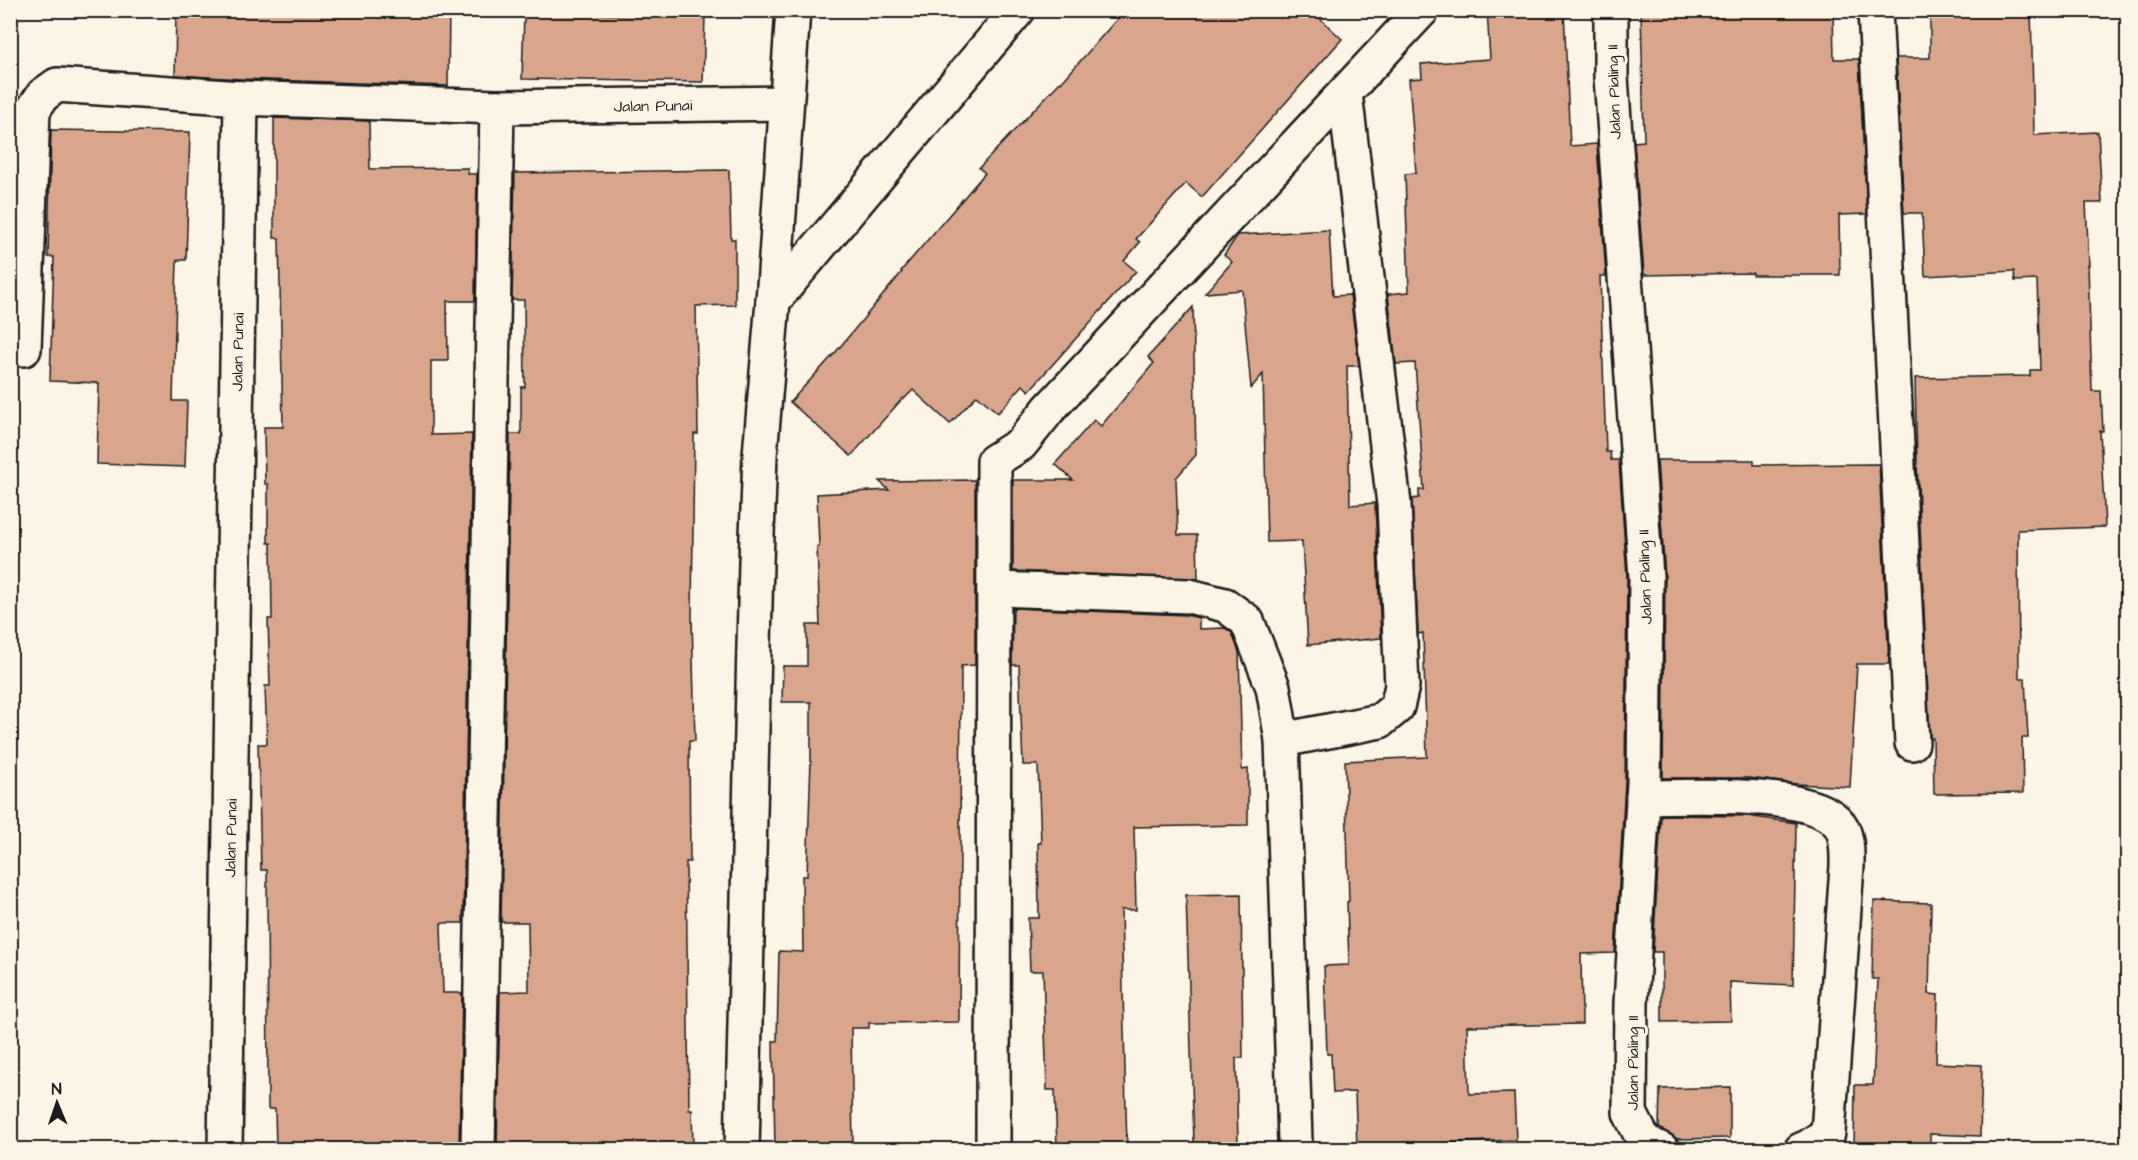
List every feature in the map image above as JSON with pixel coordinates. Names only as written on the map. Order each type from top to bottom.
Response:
[{"type":"street","points":[[742,1149],[760,455],[793,10]]},
{"type":"street","points":[[773,302],[1018,10]]},
{"type":"street","points":[[993,1149],[994,462],[1021,444],[1049,409],[1422,10]]},
{"type":"street","name":"Jalan Pialing II","points":[[1611,10],[1611,77],[1646,577],[1643,797],[1631,1002],[1630,1113],[1653,1145]]},
{"type":"street","points":[[1875,10],[1912,742]]},
{"type":"street","points":[[24,349],[33,110],[44,95],[57,84],[241,98]]},
{"type":"street","points":[[1282,740],[1380,721],[1397,707],[1402,686],[1394,504],[1345,93]]},
{"type":"street","name":"Jalan Punai","points":[[225,1149],[241,98],[497,107],[785,103]]},
{"type":"street","points":[[478,1149],[497,107]]},
{"type":"street","points":[[994,589],[1189,596],[1225,605],[1247,621],[1273,687],[1282,740],[1295,1141]]},
{"type":"street","points":[[1643,797],[1728,796],[1795,802],[1822,810],[1841,826],[1847,848],[1847,866],[1828,1133],[1808,1147],[1801,1149]]},
{"type":"building","points":[[176,10],[449,10],[448,86],[175,75]]},
{"type":"building","points":[[1125,10],[1311,10],[1342,39],[1202,197],[1186,183],[1136,239],[1140,242],[1124,261],[1136,271],[1029,391],[1023,385],[998,413],[977,395],[950,424],[913,390],[903,398],[851,456],[790,402],[835,353],[985,173],[979,168],[1061,83]]},
{"type":"building","points":[[1487,10],[1564,10],[1570,146],[1597,144],[1606,276],[1600,276],[1606,452],[1610,452],[1611,460],[1619,460],[1627,578],[1625,782],[1615,953],[1581,954],[1582,1024],[1467,1026],[1469,1094],[1514,1093],[1516,1140],[1439,1143],[1440,1149],[1357,1149],[1355,1092],[1333,1093],[1331,1054],[1327,1054],[1324,966],[1349,965],[1345,761],[1427,757],[1423,633],[1418,634],[1412,499],[1419,498],[1419,490],[1424,490],[1415,363],[1396,364],[1388,294],[1409,292],[1405,174],[1416,173],[1409,79],[1422,78],[1421,64],[1490,59]]},
{"type":"building","points":[[1641,10],[1833,10],[1834,59],[1859,59],[1867,214],[1839,215],[1840,275],[1753,275],[1753,273],[1644,275],[1634,142],[1644,141]]},
{"type":"building","points":[[1930,10],[2031,10],[2034,135],[2098,132],[2102,203],[2086,203],[2092,391],[2101,391],[2103,431],[2100,431],[2105,527],[2018,530],[2019,678],[2025,678],[2028,738],[2022,738],[2023,793],[1934,794],[1933,738],[1930,738],[1917,464],[1915,378],[2030,376],[2030,370],[2040,370],[2037,280],[2015,281],[2014,271],[1925,276],[1922,213],[1904,213],[1896,58],[1930,58]]},
{"type":"building","points":[[524,13],[705,16],[703,82],[522,79]]},
{"type":"building","points":[[274,118],[369,121],[370,169],[468,168],[468,174],[477,174],[475,301],[447,301],[448,361],[431,361],[431,435],[472,434],[463,923],[441,923],[443,993],[462,993],[459,1149],[276,1149],[275,1109],[268,1109],[267,870],[261,870],[258,744],[267,744],[265,686],[270,686],[268,619],[272,619],[271,543],[268,543],[268,484],[265,484],[264,427],[283,427],[279,238],[274,238]]},
{"type":"building","points":[[51,130],[190,132],[186,260],[177,260],[173,401],[187,401],[185,467],[97,464],[99,383],[50,381],[54,257],[48,257]]},
{"type":"building","points":[[729,170],[731,239],[735,239],[735,305],[696,306],[698,434],[694,434],[692,618],[695,741],[689,741],[690,862],[686,862],[689,1110],[692,1110],[693,1149],[497,1149],[500,992],[529,991],[528,922],[501,922],[510,434],[521,434],[521,387],[525,387],[524,300],[512,300],[515,173]]},
{"type":"building","points":[[1329,230],[1333,296],[1350,295],[1359,366],[1347,366],[1350,505],[1375,503],[1381,638],[1308,645],[1302,541],[1267,542],[1263,374],[1251,388],[1242,290],[1205,293],[1232,262],[1224,255],[1238,235]]},
{"type":"building","points":[[1193,307],[1196,455],[1176,478],[1178,535],[1197,535],[1198,579],[1013,571],[1013,480],[1073,480],[1055,464],[1094,420],[1101,426],[1154,363],[1148,357]]},
{"type":"building","points":[[1657,460],[1754,460],[1754,465],[1879,464],[1889,664],[1857,664],[1850,787],[1749,778],[1663,778],[1665,577]]},
{"type":"building","points":[[975,480],[975,665],[961,666],[959,1022],[869,1023],[869,1028],[851,1028],[853,1149],[775,1149],[773,1041],[777,1041],[779,951],[803,952],[802,876],[807,876],[811,759],[811,702],[782,702],[783,666],[807,666],[807,625],[820,625],[817,494],[889,490],[879,481]]},
{"type":"building","points":[[1013,608],[1186,615],[1199,618],[1199,629],[1225,628],[1232,633],[1239,652],[1242,770],[1248,769],[1248,825],[1134,827],[1136,910],[1121,910],[1127,1149],[1057,1149],[1055,1090],[1047,1090],[1043,971],[1030,971],[1028,918],[1039,918],[1038,843],[1041,843],[1038,765],[1023,765],[1019,665],[1012,665]]},
{"type":"building","points":[[1661,815],[1747,816],[1796,823],[1793,985],[1730,982],[1731,1021],[1662,1022],[1662,952],[1653,952]]},
{"type":"building","points":[[1241,894],[1243,1058],[1236,1058],[1238,1143],[1194,1144],[1186,895]]},
{"type":"building","points":[[1874,901],[1931,903],[1929,994],[1938,995],[1936,1063],[1982,1065],[1980,1136],[1930,1134],[1930,1147],[1854,1146],[1855,1085],[1873,1085],[1878,979],[1872,979]]},
{"type":"building","points":[[1730,1087],[1730,1138],[1677,1139],[1659,1128],[1660,1089]]}]
